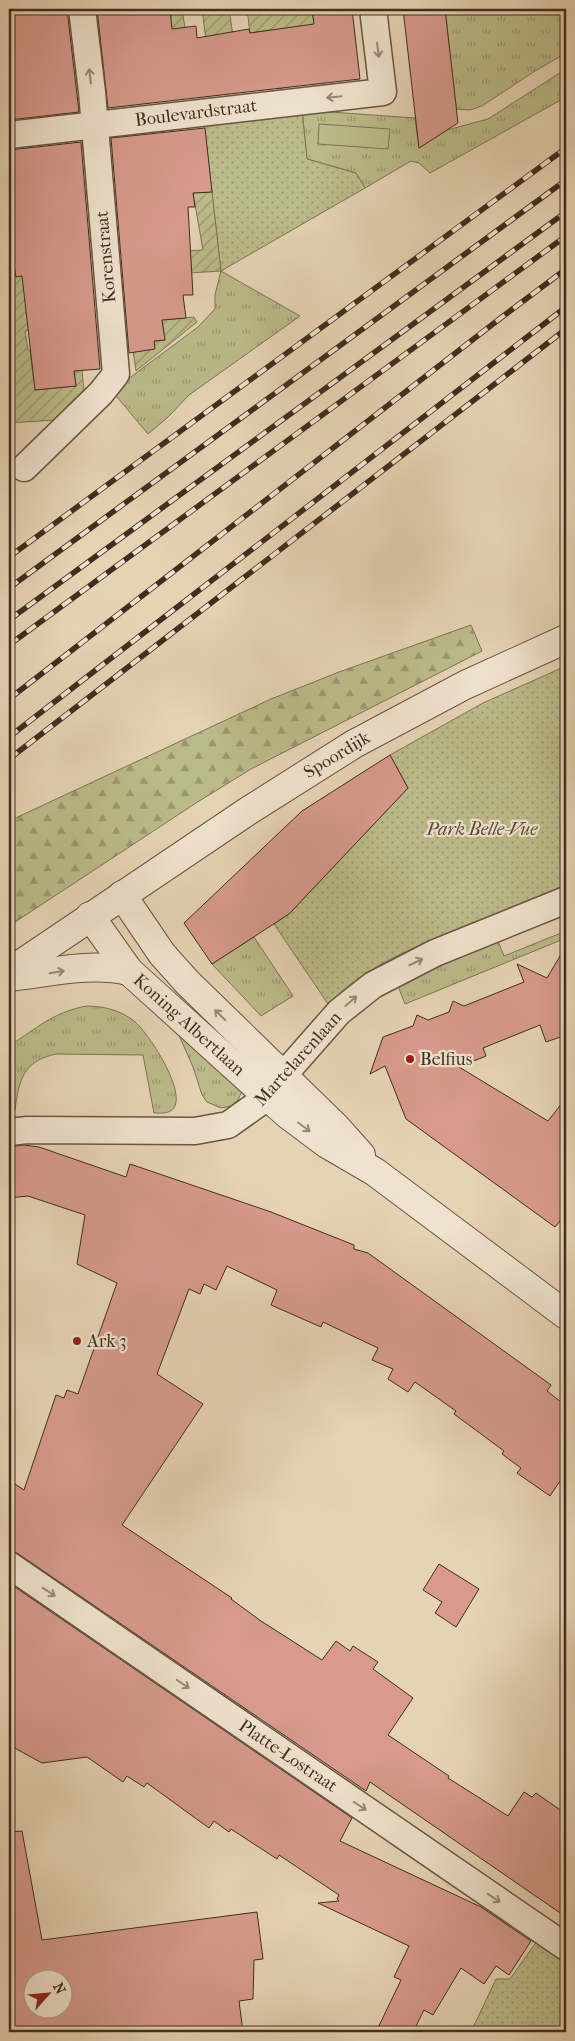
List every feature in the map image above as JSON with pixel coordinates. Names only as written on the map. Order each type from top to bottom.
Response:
[{"type":"street","name":"Korenstraat","points":[[24,468],[101,393],[116,374],[82,9]]},
{"type":"street","name":"Boulevardstraat","points":[[9,135],[383,92],[373,9]]},
{"type":"street","name":"Spoordijk","points":[[122,895],[354,744],[464,685],[566,639]]},
{"type":"street","points":[[9,972],[122,895]]},
{"type":"street","name":"Koning Albertlaan","points":[[122,895],[162,954],[275,1086]]},
{"type":"street","name":"Martelarenlaan","points":[[9,1132],[27,1130],[195,1131],[211,1130],[228,1125],[241,1118],[275,1086],[339,1012],[373,985],[435,953],[566,900]]},
{"type":"street","name":"Koning Albertlaan","points":[[90,916],[130,971],[275,1086],[336,1127],[375,1172],[566,1316]]},
{"type":"street","points":[[9,977],[95,967],[130,971]]},
{"type":"street","name":"Platte-Lostraat","points":[[9,1564],[566,1947]]},
{"type":"green space","points":[[170,9],[182,9],[186,34],[157,38],[171,15]]},
{"type":"green space","points":[[202,9],[229,9],[233,36],[206,40]]},
{"type":"green space","points":[[247,9],[312,9],[314,25],[294,86],[277,89],[271,30],[250,33]]},
{"type":"green space","points":[[445,9],[566,9],[566,53],[482,106],[470,110],[456,109]]},
{"type":"green space","points":[[566,69],[566,97],[430,173],[419,163],[411,161],[365,188],[356,173],[307,159],[302,110],[415,118],[419,148],[447,130],[488,119]]},
{"type":"green space","points":[[302,110],[307,159],[356,173],[365,188],[221,271],[204,124]]},
{"type":"green space","points":[[319,124],[390,129],[388,149],[318,144]]},
{"type":"green space","points":[[212,192],[221,271],[188,273],[185,251],[203,250],[193,193]]},
{"type":"green space","points":[[9,217],[11,237],[20,236],[14,265],[16,276],[34,274],[35,329],[25,331],[28,350],[30,351],[35,390],[76,386],[74,371],[82,370],[84,393],[55,420],[9,423]]},
{"type":"green space","points":[[221,271],[300,316],[189,395],[148,434],[112,391],[198,327],[215,309],[215,295]]},
{"type":"green space","points":[[194,317],[197,322],[136,371],[132,344],[165,340],[162,320]]},
{"type":"green space","points":[[471,625],[482,651],[251,769],[9,926],[9,821],[271,699],[339,672]]},
{"type":"green space","name":"Park Belle-Vue","points":[[566,666],[566,887],[411,949],[375,967],[343,990],[328,1004],[274,924],[289,914],[408,788],[390,755],[483,703]]},
{"type":"green space","points":[[566,931],[566,938],[405,1004],[398,986],[441,964],[498,941],[504,956]]},
{"type":"green space","points":[[254,937],[293,996],[261,1016],[212,964]]},
{"type":"green space","points":[[86,1006],[117,1011],[129,1017],[140,1027],[156,1049],[171,1077],[176,1101],[171,1111],[154,1113],[143,1055],[56,1054],[36,1061],[25,1073],[18,1090],[15,1110],[9,1111],[9,1046],[54,1017]]},
{"type":"green space","points":[[174,1024],[242,1091],[238,1100],[231,1106],[221,1108],[207,1102],[202,1095],[193,1067]]},
{"type":"green space","points":[[537,1941],[566,1964],[566,2032],[471,2032],[496,1979],[510,1979]]},
{"type":"building","points":[[9,9],[67,9],[79,112],[9,120]]},
{"type":"building","points":[[97,9],[170,9],[172,29],[196,26],[197,38],[249,29],[250,33],[314,24],[312,9],[352,9],[360,79],[108,108]]},
{"type":"building","points":[[403,9],[445,9],[458,123],[419,148]]},
{"type":"building","points":[[205,128],[212,192],[193,193],[195,207],[188,207],[193,295],[183,295],[186,318],[162,320],[165,340],[154,341],[155,349],[129,353],[111,138]]},
{"type":"building","points":[[81,142],[100,369],[74,371],[76,386],[35,390],[22,276],[16,277],[12,252],[9,217],[9,150]]},
{"type":"building","points":[[390,755],[408,788],[289,914],[212,964],[184,923],[302,811]]},
{"type":"building","points":[[566,946],[566,1035],[546,1042],[540,1025],[483,1048],[486,1056],[459,1067],[548,1121],[566,1098],[566,1214],[555,1227],[406,1119],[385,1066],[370,1074],[383,1037],[413,1026],[417,1015],[428,1020],[449,1012],[453,1001],[464,1006],[524,982],[517,964],[547,978]]},
{"type":"building","points":[[24,1145],[39,1147],[126,1177],[130,1164],[271,1212],[354,1245],[354,1249],[368,1253],[551,1385],[547,1391],[566,1406],[566,1472],[550,1496],[517,1473],[521,1468],[502,1454],[504,1451],[454,1414],[456,1411],[415,1382],[408,1392],[388,1379],[393,1369],[372,1360],[378,1348],[323,1322],[321,1327],[271,1305],[277,1290],[227,1266],[216,1290],[204,1284],[200,1294],[189,1289],[157,1374],[203,1404],[122,1525],[232,1598],[261,1621],[322,1660],[336,1641],[350,1651],[353,1646],[378,1662],[373,1669],[413,1698],[388,1735],[449,1776],[448,1778],[508,1816],[524,1792],[532,1797],[536,1793],[566,1814],[566,1917],[370,1782],[366,1791],[17,1553],[9,1550],[9,1480],[24,1490],[56,1395],[64,1398],[67,1390],[78,1394],[117,1283],[77,1264],[85,1215],[28,1196],[9,1198],[9,1147]]},
{"type":"building","points":[[439,1564],[479,1589],[456,1627],[435,1613],[442,1602],[423,1590]]},
{"type":"building","points":[[9,1583],[352,1818],[340,1841],[481,1907],[531,1941],[509,1975],[496,1966],[484,1984],[461,1968],[433,2015],[424,2010],[413,2032],[376,2032],[401,1980],[394,1977],[409,1946],[318,1903],[339,1901],[337,1899],[339,1895],[279,1855],[277,1859],[231,1829],[229,1832],[214,1821],[209,1828],[147,1783],[144,1787],[127,1776],[123,1782],[87,1757],[42,1763],[9,1745]]},
{"type":"building","points":[[22,1831],[42,1940],[257,1912],[263,1959],[254,1960],[253,1999],[239,2001],[243,2032],[119,2032],[119,2028],[75,2032],[9,2032],[9,1832]]},
{"type":"railway","points":[[9,557],[566,148]]},
{"type":"railway","points":[[9,588],[566,180]]},
{"type":"railway","points":[[9,620],[566,212]]},
{"type":"railway","points":[[9,645],[566,236]]},
{"type":"railway","points":[[9,699],[566,269]]},
{"type":"railway","points":[[9,737],[566,307]]},
{"type":"railway","points":[[9,759],[566,329]]},
{"type":"place","name":"Belfius","points":[[410,1059]]},
{"type":"place","name":"Ark 3","points":[[77,1341]]}]
